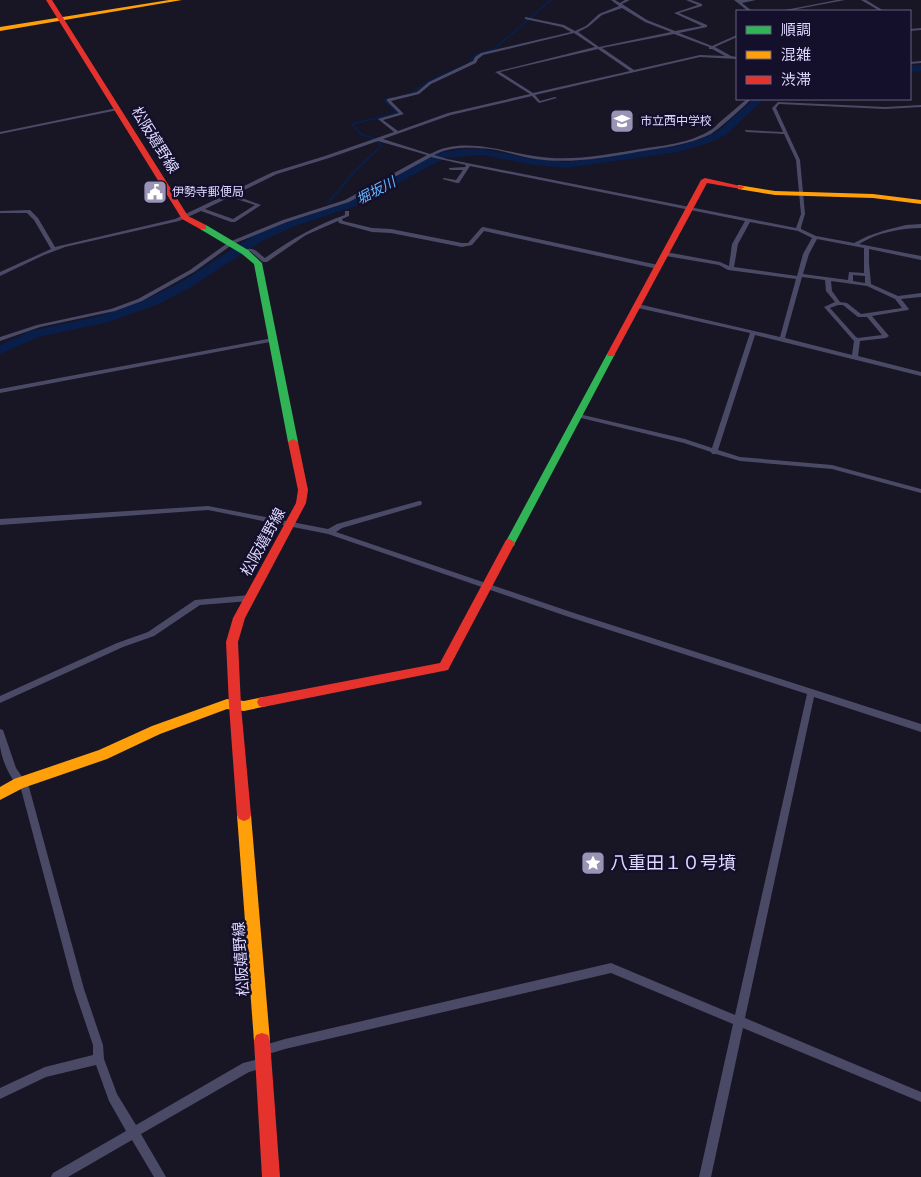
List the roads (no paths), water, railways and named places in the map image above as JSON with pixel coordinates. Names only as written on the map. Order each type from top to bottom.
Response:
[{"type":"main road","name":"松阪嬉野線","points":[[49,0],[185,217],[231,243],[258,263],[303,490],[301,503],[291,524],[239,618],[232,642],[235,706],[250,872],[271,1177]]},
{"type":"main road","points":[[0,28],[165,0]]},
{"type":"main road","points":[[61,18],[179,0]]},
{"type":"main road","points":[[0,794],[19,783],[102,754],[156,730],[227,704],[244,706],[444,667],[705,180],[776,192],[863,196],[921,202]]},
{"type":"street","points":[[613,0],[646,20],[712,47],[730,58]]},
{"type":"street","points":[[397,132],[380,119],[402,114],[388,100],[418,93],[430,83],[475,62],[476,58],[482,54],[575,32],[592,25],[598,16],[621,7],[620,4],[628,0]]},
{"type":"street","points":[[555,98],[539,102],[532,95],[497,72],[598,48],[706,26],[676,13],[701,5],[688,0]]},
{"type":"street","points":[[737,1],[754,0]]},
{"type":"street","points":[[788,10],[843,0]]},
{"type":"street","points":[[862,0],[880,10]]},
{"type":"street","points":[[737,1],[749,10]]},
{"type":"street","points":[[529,19],[563,26],[633,71]]},
{"type":"street","points":[[911,29],[921,29]]},
{"type":"street","points":[[700,56],[698,54],[736,36]]},
{"type":"street","points":[[0,274],[54,249],[159,225],[185,217],[275,174],[450,114],[700,56],[736,58]]},
{"type":"street","points":[[0,339],[39,326],[113,310],[140,300],[192,271],[231,243],[285,221],[347,201],[430,154],[451,148],[484,147],[506,150],[535,158],[562,160],[669,146],[711,132],[748,100]]},
{"type":"street","points":[[834,100],[835,105]]},
{"type":"street","points":[[798,230],[803,214],[798,160],[774,108],[778,103],[818,101],[835,105],[885,108],[921,106]]},
{"type":"street","points":[[0,133],[117,109]]},
{"type":"street","points":[[747,131],[785,133]]},
{"type":"street","points":[[376,140],[469,166],[798,230],[815,237],[921,258]]},
{"type":"street","points":[[451,169],[469,166]]},
{"type":"street","points":[[444,179],[457,182],[469,166]]},
{"type":"street","points":[[202,210],[233,221],[260,206],[230,195]]},
{"type":"street","points":[[0,212],[28,211],[36,219],[54,249]]},
{"type":"street","points":[[245,252],[250,249],[265,261],[296,238],[328,221],[347,216],[347,212]]},
{"type":"street","points":[[339,218],[341,222],[372,230],[391,231],[462,245],[470,244],[483,229],[658,267]]},
{"type":"street","points":[[728,268],[732,266],[736,244],[748,220]]},
{"type":"street","points":[[856,244],[866,237],[889,232],[900,227],[921,226]]},
{"type":"street","points":[[782,339],[806,254],[815,237]]},
{"type":"street","points":[[867,248],[868,285]]},
{"type":"street","points":[[666,254],[720,264],[728,268],[799,276],[868,285],[898,298],[906,309],[860,316],[845,304],[838,302],[830,291],[828,280]]},
{"type":"street","points":[[850,283],[851,273],[867,275]]},
{"type":"street","points":[[898,298],[921,295]]},
{"type":"street","points":[[838,302],[828,307],[857,340],[855,357]]},
{"type":"street","points":[[638,306],[753,332],[921,374]]},
{"type":"street","points":[[857,340],[886,336],[868,315]]},
{"type":"street","points":[[714,452],[753,332]]},
{"type":"street","points":[[0,390],[273,340]]},
{"type":"street","points":[[579,416],[685,441],[740,459],[832,468],[921,491]]},
{"type":"street","points":[[329,532],[340,526],[419,503]]},
{"type":"street","points":[[0,522],[208,508],[329,532],[569,614],[921,728]]},
{"type":"street","points":[[0,700],[120,645],[151,634],[198,602],[250,598]]},
{"type":"street","points":[[705,1177],[811,693]]},
{"type":"street","points":[[0,733],[11,766],[19,783],[25,787],[80,988],[98,1045],[99,1059],[113,1097],[160,1177]]},
{"type":"street","points":[[262,1051],[604,968],[611,968],[921,1097]]},
{"type":"street","points":[[0,1094],[45,1072],[99,1059]]},
{"type":"street","points":[[56,1177],[248,1067],[263,1063]]},
{"type":"waterway","points":[[469,63],[474,56],[494,49],[551,0]]},
{"type":"waterway","points":[[412,93],[426,83],[463,66]]},
{"type":"waterway","name":"堀坂川","points":[[911,69],[921,68]]},
{"type":"waterway","points":[[328,203],[355,171],[381,146],[374,138],[362,135],[352,124],[398,113],[384,100],[391,98]]},
{"type":"waterway","name":"堀坂川","points":[[0,350],[35,334],[104,319],[154,301],[187,284],[258,238],[291,224],[352,204],[442,155],[482,152],[533,162],[567,165],[678,149],[705,141],[722,133],[758,100]]},
{"type":"place","name":"市立西中学校","points":[[622,121]]},
{"type":"place","name":"伊勢寺郵便局","points":[[155,192]]},
{"type":"place","name":"八重田１０号墳","points":[[593,863]]}]
